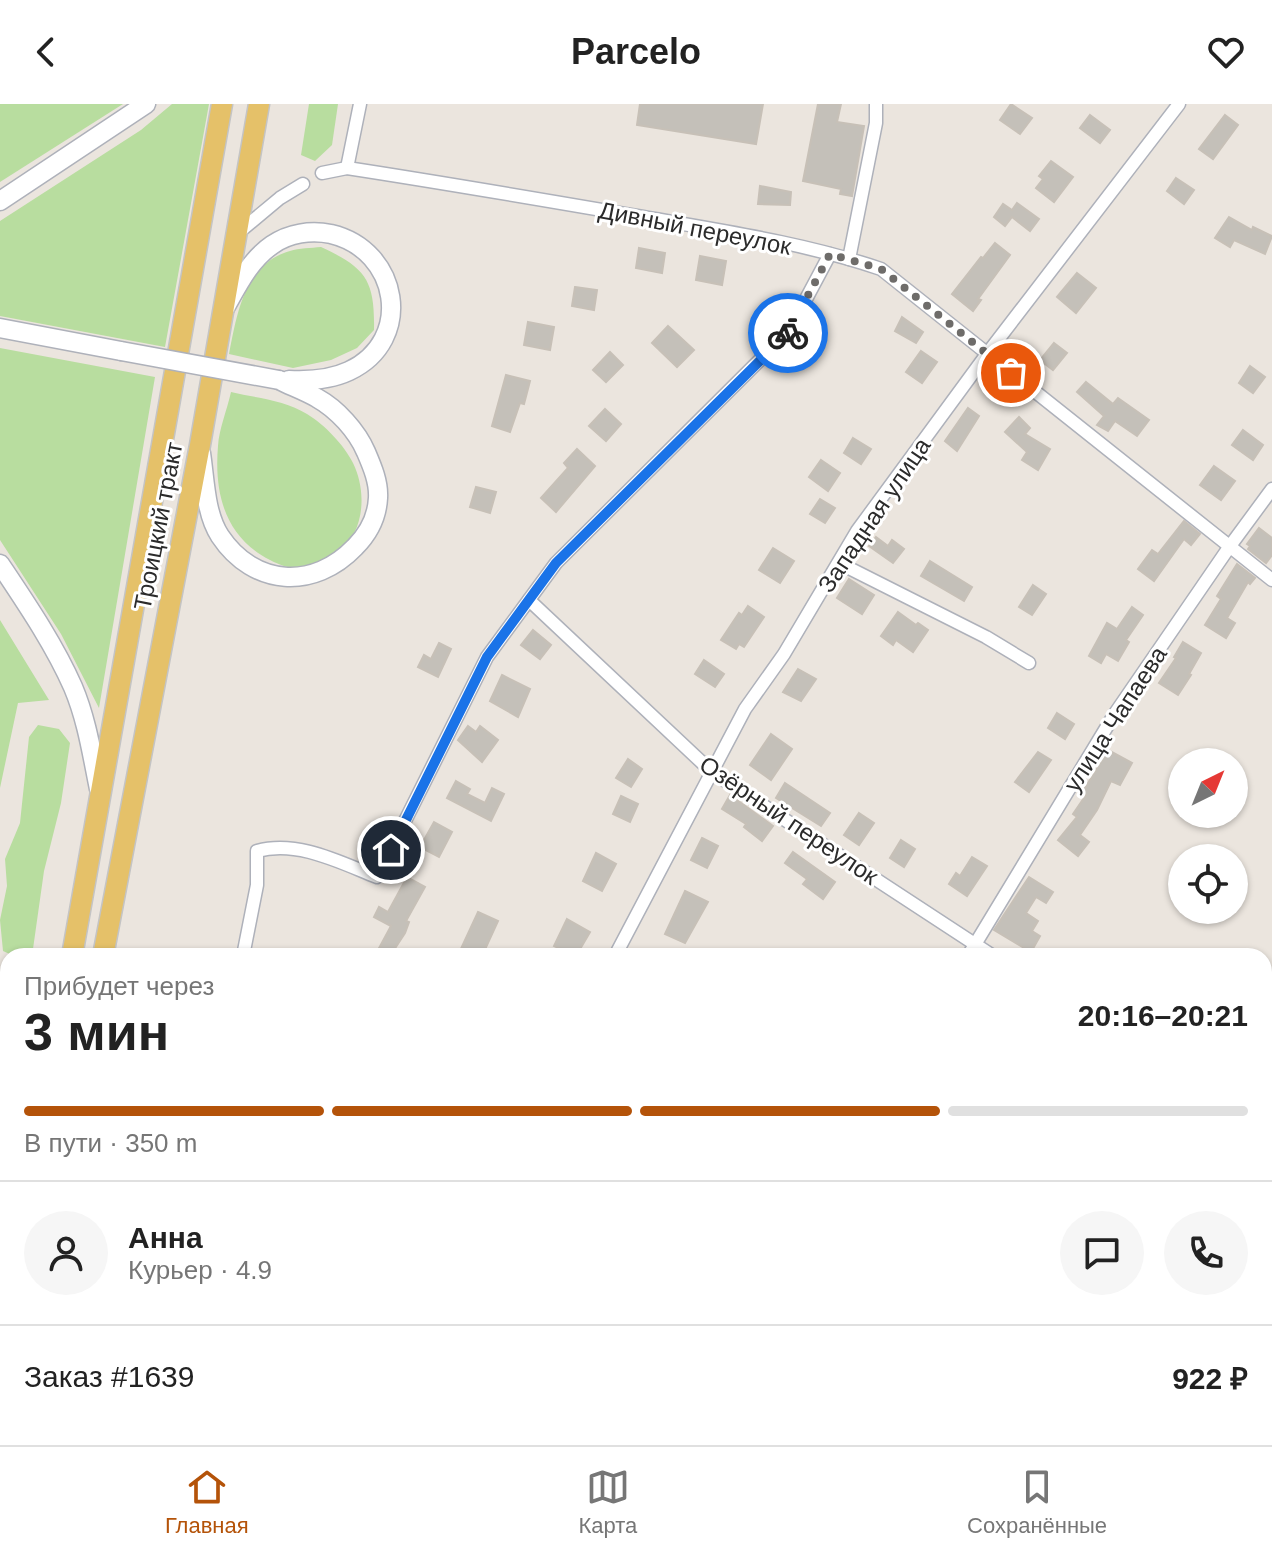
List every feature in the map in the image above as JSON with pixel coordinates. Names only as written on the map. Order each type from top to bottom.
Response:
[{"type":"main road","points":[[0,201],[146,104]]},
{"type":"main road","name":"Троицкий тракт","points":[[73,948],[222,104]]},
{"type":"main road","name":"Троицкий тракт","points":[[105,948],[200,445],[259,104]]},
{"type":"main road","points":[[0,328],[279,380],[315,381],[350,371],[368,358],[381,342],[389,323],[392,297],[386,277],[357,242],[317,231],[295,234],[273,244],[251,264],[223,311]]},
{"type":"main road","points":[[200,445],[209,507],[219,535],[244,561],[269,574],[297,578],[336,565],[365,537],[375,517],[379,495],[374,470],[362,443],[344,421],[320,399],[279,380]]},
{"type":"main road","points":[[0,564],[48,640],[73,687],[88,733],[100,797]]},
{"type":"street","points":[[322,173],[347,168],[360,104]]},
{"type":"street","points":[[849,259],[876,123],[876,104]]},
{"type":"street","name":"Западная улица","points":[[619,948],[745,709],[784,654],[857,531],[987,354],[1179,104]]},
{"type":"street","name":"Дивный переулок","points":[[347,168],[694,226],[830,254],[881,269],[1272,580]]},
{"type":"street","points":[[235,235],[280,198],[303,184]]},
{"type":"street","points":[[245,948],[257,885],[257,851],[274,847],[304,850],[377,877],[487,657],[556,563],[789,331],[830,254]]},
{"type":"street","name":"улица Чапаева","points":[[971,948],[1114,715],[1272,489]]},
{"type":"street","points":[[839,563],[986,637],[1029,663]]},
{"type":"street","name":"Озёрный переулок","points":[[529,600],[712,772],[967,948]]},
{"type":"green space","points":[[0,104],[123,104],[0,182]]},
{"type":"green space","points":[[172,104],[209,104],[165,347],[0,316],[0,221],[141,130]]},
{"type":"green space","points":[[309,104],[338,104],[332,145],[315,161],[301,155]]},
{"type":"green space","points":[[321,247],[358,269],[365,278],[370,287],[374,330],[357,348],[331,360],[293,368],[229,354],[245,292],[262,267],[290,251]]},
{"type":"green space","points":[[0,348],[155,377],[99,708],[61,634],[0,540]]},
{"type":"green space","points":[[231,392],[298,409],[327,430],[349,456],[360,486],[361,511],[354,534],[329,558],[305,568],[279,564],[255,550],[233,526],[221,497],[217,464],[220,433]]},
{"type":"green space","points":[[0,620],[49,700],[18,703],[0,788]]},
{"type":"green space","points":[[38,725],[59,729],[70,743],[61,803],[44,871],[33,948],[3,948],[0,920],[7,886],[5,859],[20,823],[29,737]]},
{"type":"building","points":[[640,104],[763,104],[756,144],[637,125]]},
{"type":"building","points":[[818,104],[841,104],[837,122],[864,126],[852,196],[840,194],[841,189],[803,181]]},
{"type":"building","points":[[1011,104],[1032,118],[1020,134],[1000,120]]},
{"type":"building","points":[[1090,115],[1110,130],[1100,143],[1080,128]]},
{"type":"building","points":[[1225,115],[1238,125],[1213,159],[1199,149]]},
{"type":"building","points":[[1051,161],[1073,177],[1054,202],[1036,188],[1043,179],[1039,176]]},
{"type":"building","points":[[1176,178],[1194,190],[1184,204],[1167,191]]},
{"type":"building","points":[[760,186],[791,192],[790,205],[758,204]]},
{"type":"building","points":[[1017,203],[1039,219],[1030,231],[1012,217],[1005,226],[994,217],[1003,204],[1012,210]]},
{"type":"building","points":[[1229,217],[1252,230],[1253,227],[1272,236],[1265,254],[1234,240],[1230,247],[1215,238]]},
{"type":"building","points":[[995,243],[1010,255],[978,299],[981,300],[973,311],[952,294]]},
{"type":"building","points":[[639,248],[665,253],[662,273],[636,268]]},
{"type":"building","points":[[700,256],[726,261],[722,285],[696,280]]},
{"type":"building","points":[[1077,273],[1096,288],[1076,313],[1057,297]]},
{"type":"building","points":[[575,287],[597,290],[594,310],[572,306]]},
{"type":"building","points":[[902,317],[923,332],[916,343],[895,331]]},
{"type":"building","points":[[528,322],[554,327],[550,350],[524,345]]},
{"type":"building","points":[[668,326],[694,350],[677,367],[652,343]]},
{"type":"building","points":[[1054,343],[1067,353],[1053,370],[1040,360]]},
{"type":"building","points":[[921,351],[937,362],[922,383],[906,372]]},
{"type":"building","points":[[610,352],[623,365],[606,382],[593,370]]},
{"type":"building","points":[[1250,366],[1265,377],[1253,393],[1239,383]]},
{"type":"building","points":[[506,375],[530,381],[524,404],[520,403],[510,432],[492,426]]},
{"type":"building","points":[[1086,382],[1113,404],[1118,398],[1149,420],[1137,436],[1115,421],[1108,431],[1097,425],[1104,416],[1077,392]]},
{"type":"building","points":[[968,408],[979,416],[957,451],[945,441]]},
{"type":"building","points":[[605,409],[621,424],[606,441],[589,426]]},
{"type":"building","points":[[1019,417],[1030,428],[1025,434],[1050,449],[1038,470],[1022,460],[1027,452],[1005,432]]},
{"type":"building","points":[[1243,430],[1263,445],[1253,460],[1232,445]]},
{"type":"building","points":[[853,438],[871,449],[861,464],[844,453]]},
{"type":"building","points":[[577,449],[595,466],[556,512],[541,498],[568,468],[564,463]]},
{"type":"building","points":[[821,460],[840,473],[828,491],[809,477]]},
{"type":"building","points":[[1214,466],[1235,481],[1221,500],[1200,485]]},
{"type":"building","points":[[476,487],[496,492],[490,513],[470,507]]},
{"type":"building","points":[[820,499],[835,508],[825,523],[810,514]]},
{"type":"building","points":[[1184,521],[1200,534],[1191,545],[1184,539],[1154,581],[1138,569],[1152,550],[1158,554]]},
{"type":"building","points":[[1259,528],[1272,538],[1272,555],[1266,563],[1248,549],[1250,546],[1247,544]]},
{"type":"building","points":[[876,537],[888,546],[892,540],[904,549],[893,563],[869,546]]},
{"type":"building","points":[[773,548],[794,561],[780,583],[759,570]]},
{"type":"building","points":[[930,561],[972,587],[964,601],[921,576]]},
{"type":"building","points":[[1237,564],[1255,578],[1250,584],[1248,582],[1227,618],[1235,623],[1226,638],[1205,625],[1221,599],[1217,596]]},
{"type":"building","points":[[849,579],[874,595],[862,614],[837,598]]},
{"type":"building","points":[[1033,585],[1046,594],[1032,615],[1019,607]]},
{"type":"building","points":[[748,606],[764,617],[744,647],[739,644],[736,649],[721,640],[739,613],[742,615]]},
{"type":"building","points":[[1132,607],[1143,615],[1126,640],[1129,642],[1118,661],[1106,654],[1101,663],[1089,656],[1107,623],[1117,629]]},
{"type":"building","points":[[898,612],[928,630],[913,652],[896,640],[893,645],[881,636]]},
{"type":"building","points":[[533,630],[551,645],[540,659],[521,645]]},
{"type":"building","points":[[1183,642],[1201,653],[1178,695],[1159,683]]},
{"type":"building","points":[[439,643],[451,649],[438,677],[418,667],[424,655],[431,659]]},
{"type":"building","points":[[704,660],[724,674],[715,687],[695,674]]},
{"type":"building","points":[[798,669],[816,679],[801,701],[783,692]]},
{"type":"building","points":[[502,675],[530,689],[518,717],[490,701]]},
{"type":"building","points":[[1057,713],[1074,724],[1065,739],[1048,728]]},
{"type":"building","points":[[468,726],[476,732],[480,726],[498,740],[482,762],[458,740]]},
{"type":"building","points":[[771,734],[792,749],[771,780],[750,765]]},
{"type":"building","points":[[1108,750],[1132,763],[1120,785],[1111,781],[1080,835],[1089,842],[1078,856],[1058,840],[1077,817],[1073,814],[1086,795],[1082,793]]},
{"type":"building","points":[[1038,752],[1051,760],[1029,792],[1015,782]]},
{"type":"building","points":[[628,759],[642,769],[631,787],[616,778]]},
{"type":"building","points":[[456,781],[470,789],[467,794],[485,803],[492,788],[504,794],[491,821],[447,798]]},
{"type":"building","points":[[785,783],[830,813],[821,826],[776,798]]},
{"type":"building","points":[[730,795],[773,826],[762,841],[744,827],[746,824],[722,809]]},
{"type":"building","points":[[621,796],[638,804],[630,822],[613,814]]},
{"type":"building","points":[[859,813],[874,823],[859,845],[844,835]]},
{"type":"building","points":[[434,822],[452,832],[439,857],[420,847]]},
{"type":"building","points":[[702,838],[718,846],[707,868],[691,860]]},
{"type":"building","points":[[901,840],[915,849],[904,867],[890,858]]},
{"type":"building","points":[[793,852],[835,882],[823,899],[803,884],[807,879],[785,863]]},
{"type":"building","points":[[596,853],[616,864],[602,891],[583,881]]},
{"type":"building","points":[[972,857],[987,866],[967,896],[949,884],[956,873],[960,876]]},
{"type":"building","points":[[407,877],[425,887],[395,948],[379,948],[391,926],[374,917],[379,907],[388,912]]},
{"type":"building","points":[[1029,877],[1053,892],[1046,903],[1036,897],[1026,913],[1038,921],[1032,931],[1040,936],[1033,948],[1024,948],[994,930]]},
{"type":"building","points":[[685,891],[708,902],[685,943],[665,934]]},
{"type":"building","points":[[478,912],[498,921],[486,948],[461,948]]},
{"type":"building","points":[[567,919],[590,932],[581,948],[554,946]]},
{"type":"way so far","points":[[788,333],[830,254],[881,269],[1011,373]]},
{"type":"route","points":[[391,850],[487,657],[556,563],[788,333]]}]
